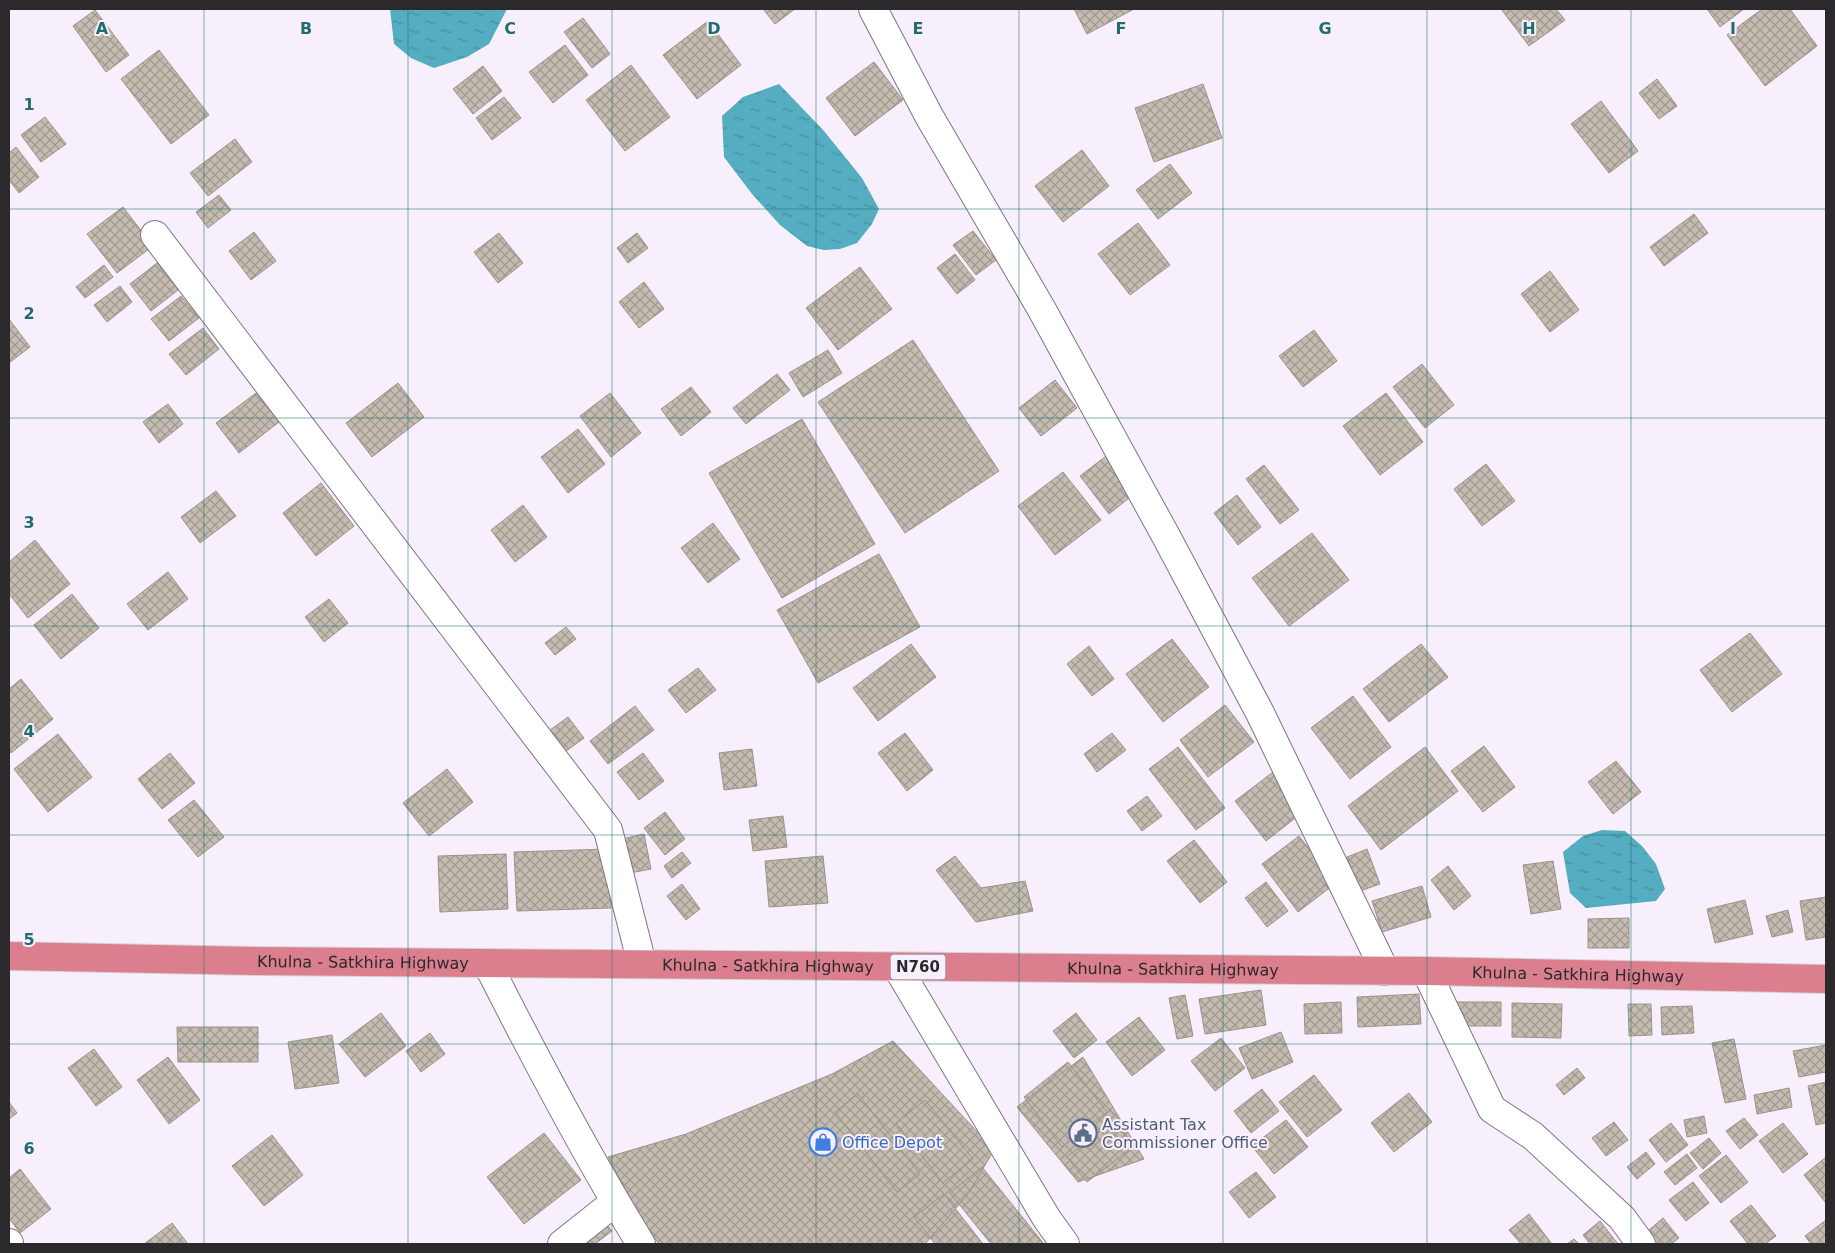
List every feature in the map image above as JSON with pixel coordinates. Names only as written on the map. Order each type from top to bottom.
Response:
[{"type":"highway","name":"Khulna - Satkhira Highway","points":[[9,956],[487,963],[1426,971],[1826,979]]},
{"type":"street","points":[[873,9],[928,116],[1041,308],[1167,538],[1260,713],[1385,971]]},
{"type":"street","points":[[155,235],[608,830],[642,964]]},
{"type":"street","points":[[487,963],[532,1054],[615,1202],[641,1244]]},
{"type":"street","points":[[897,966],[1047,1219],[1065,1244]]},
{"type":"street","points":[[1426,971],[1492,1108],[1534,1136],[1622,1218],[1641,1244]]},
{"type":"street","points":[[562,1244],[615,1202]]},
{"type":"water","points":[[390,9],[507,9],[489,44],[467,57],[434,68],[411,58],[394,44]]},
{"type":"water","points":[[779,84],[824,131],[862,178],[879,209],[872,224],[857,243],[840,249],[824,250],[807,246],[780,225],[752,194],[724,157],[722,116],[743,97]]},
{"type":"water","points":[[1602,830],[1625,831],[1642,846],[1656,864],[1665,889],[1656,901],[1586,908],[1570,893],[1563,852],[1583,836]]},
{"type":"building","points":[[763,9],[795,9],[775,24]]},
{"type":"building","points":[[1074,9],[1134,9],[1087,34]]},
{"type":"building","points":[[1501,9],[1556,9],[1565,20],[1529,46]]},
{"type":"building","points":[[1707,9],[1744,9],[1720,27]]},
{"type":"building","points":[[1762,9],[1790,9],[1817,46],[1765,86],[1727,35]]},
{"type":"building","points":[[95,10],[129,55],[106,72],[73,26]]},
{"type":"building","points":[[583,18],[610,54],[592,68],[564,32]]},
{"type":"building","points":[[708,21],[741,65],[697,99],[663,55]]},
{"type":"building","points":[[565,45],[588,75],[553,103],[529,72]]},
{"type":"building","points":[[159,50],[209,115],[171,144],[121,79]]},
{"type":"building","points":[[874,62],[903,100],[855,136],[826,98]]},
{"type":"building","points":[[631,65],[670,117],[625,151],[586,100]]},
{"type":"building","points":[[483,66],[502,91],[473,114],[453,89]]},
{"type":"building","points":[[1657,79],[1677,106],[1659,119],[1639,93]]},
{"type":"building","points":[[1203,84],[1222,138],[1154,162],[1135,108]]},
{"type":"building","points":[[504,97],[521,118],[492,140],[476,118]]},
{"type":"building","points":[[1601,101],[1638,151],[1609,173],[1571,124]]},
{"type":"building","points":[[45,117],[66,144],[41,162],[21,135]]},
{"type":"building","points":[[235,139],[252,162],[208,196],[190,173]]},
{"type":"building","points":[[16,147],[39,177],[19,193],[9,180],[9,153]]},
{"type":"building","points":[[1082,150],[1109,186],[1063,222],[1035,186]]},
{"type":"building","points":[[1170,164],[1192,193],[1158,219],[1136,190]]},
{"type":"building","points":[[219,195],[231,210],[208,228],[196,212]]},
{"type":"building","points":[[123,207],[153,246],[117,273],[87,234]]},
{"type":"building","points":[[1694,214],[1708,233],[1664,266],[1650,247]]},
{"type":"building","points":[[1138,223],[1170,265],[1130,295],[1098,254]]},
{"type":"building","points":[[973,231],[996,260],[976,275],[953,245]]},
{"type":"building","points":[[254,232],[276,261],[251,280],[229,251]]},
{"type":"building","points":[[499,233],[523,263],[498,283],[474,252]]},
{"type":"building","points":[[637,233],[648,248],[628,263],[617,248]]},
{"type":"building","points":[[955,254],[975,280],[957,294],[937,268]]},
{"type":"building","points":[[157,263],[178,290],[151,311],[130,284]]},
{"type":"building","points":[[104,265],[113,277],[85,298],[76,287]]},
{"type":"building","points":[[860,267],[892,309],[838,350],[806,308]]},
{"type":"building","points":[[1550,271],[1579,310],[1550,332],[1521,294]]},
{"type":"building","points":[[644,282],[664,309],[639,328],[619,302]]},
{"type":"building","points":[[120,286],[132,302],[107,322],[94,305]]},
{"type":"building","points":[[181,296],[199,318],[169,341],[151,319]]},
{"type":"building","points":[[9,319],[30,347],[9,363]]},
{"type":"building","points":[[203,328],[219,349],[186,375],[169,354]]},
{"type":"building","points":[[1314,330],[1337,361],[1303,387],[1279,356]]},
{"type":"building","points":[[913,340],[999,471],[905,533],[818,402]]},
{"type":"building","points":[[828,350],[842,373],[803,397],[789,373]]},
{"type":"building","points":[[1422,364],[1454,405],[1425,428],[1393,387]]},
{"type":"building","points":[[777,374],[790,390],[746,424],[733,408]]},
{"type":"building","points":[[1055,380],[1077,408],[1041,436],[1019,408]]},
{"type":"building","points":[[398,383],[424,417],[372,457],[346,423]]},
{"type":"building","points":[[691,387],[711,412],[681,436],[661,409]]},
{"type":"building","points":[[256,393],[279,422],[239,453],[216,423]]},
{"type":"building","points":[[610,393],[641,433],[611,457],[580,416]]},
{"type":"building","points":[[1386,393],[1423,442],[1380,475],[1343,426]]},
{"type":"building","points":[[168,404],[183,424],[159,443],[143,422]]},
{"type":"building","points":[[802,419],[875,544],[782,598],[709,473]]},
{"type":"building","points":[[578,429],[605,464],[568,493],[541,457]]},
{"type":"building","points":[[1110,453],[1139,490],[1109,514],[1080,476]]},
{"type":"building","points":[[1486,464],[1515,501],[1482,526],[1454,489]]},
{"type":"building","points":[[1264,465],[1299,510],[1280,524],[1246,479]]},
{"type":"building","points":[[1063,472],[1101,520],[1055,555],[1018,506]]},
{"type":"building","points":[[321,483],[354,526],[316,556],[283,513]]},
{"type":"building","points":[[216,491],[236,516],[200,543],[181,517]]},
{"type":"building","points":[[1237,495],[1261,527],[1238,545],[1214,513]]},
{"type":"building","points":[[523,505],[547,537],[515,562],[491,530]]},
{"type":"building","points":[[713,523],[740,559],[708,583],[681,548]]},
{"type":"building","points":[[1312,533],[1349,580],[1289,626],[1252,578]]},
{"type":"building","points":[[35,540],[70,584],[28,618],[9,594],[9,562]]},
{"type":"building","points":[[879,554],[920,627],[818,683],[777,610]]},
{"type":"building","points":[[168,572],[188,599],[148,630],[127,604]]},
{"type":"building","points":[[72,594],[99,628],[61,659],[34,625]]},
{"type":"building","points":[[329,599],[348,623],[324,642],[305,617]]},
{"type":"building","points":[[566,627],[576,639],[555,655],[545,643]]},
{"type":"building","points":[[1750,633],[1782,674],[1732,712],[1700,670]]},
{"type":"building","points":[[1172,639],[1209,687],[1163,722],[1126,674]]},
{"type":"building","points":[[911,644],[936,677],[878,721],[853,688]]},
{"type":"building","points":[[1421,644],[1448,677],[1389,722],[1363,689]]},
{"type":"building","points":[[1089,646],[1114,679],[1092,696],[1067,664]]},
{"type":"building","points":[[698,668],[716,690],[686,713],[668,690]]},
{"type":"building","points":[[21,679],[53,719],[11,753],[9,749],[9,689]]},
{"type":"building","points":[[1353,696],[1391,747],[1350,779],[1311,728]]},
{"type":"building","points":[[1225,705],[1254,742],[1208,777],[1180,740]]},
{"type":"building","points":[[635,706],[654,730],[608,764],[590,741]]},
{"type":"building","points":[[568,717],[584,738],[562,754],[546,733]]},
{"type":"building","points":[[905,733],[933,770],[907,791],[878,753]]},
{"type":"building","points":[[1112,733],[1126,750],[1097,772],[1084,754]]},
{"type":"building","points":[[58,734],[92,777],[48,812],[14,769]]},
{"type":"building","points":[[1484,746],[1515,787],[1483,812],[1451,771]]},
{"type":"building","points":[[1178,747],[1225,808],[1196,830],[1149,769]]},
{"type":"building","points":[[1425,747],[1458,791],[1381,850],[1348,806]]},
{"type":"building","points":[[752,749],[757,786],[724,790],[719,753]]},
{"type":"building","points":[[170,753],[195,783],[162,809],[138,779]]},
{"type":"building","points":[[643,753],[664,781],[639,800],[617,772]]},
{"type":"building","points":[[1616,761],[1641,792],[1613,814],[1588,782]]},
{"type":"building","points":[[447,769],[473,802],[429,836],[403,803]]},
{"type":"building","points":[[1273,772],[1303,812],[1266,841],[1235,801]]},
{"type":"building","points":[[1147,796],[1162,816],[1142,831],[1127,811]]},
{"type":"building","points":[[194,800],[224,837],[198,857],[168,820]]},
{"type":"building","points":[[665,812],[685,839],[665,855],[644,828]]},
{"type":"building","points":[[783,816],[787,847],[753,851],[749,820]]},
{"type":"building","points":[[644,834],[651,869],[630,873],[622,839]]},
{"type":"building","points":[[1299,836],[1336,883],[1298,912],[1262,864]]},
{"type":"building","points":[[1194,840],[1227,882],[1200,903],[1167,861]]},
{"type":"building","points":[[608,849],[611,908],[517,911],[514,852]]},
{"type":"building","points":[[1367,849],[1380,884],[1360,891],[1347,857]]},
{"type":"building","points":[[682,852],[691,863],[672,878],[664,866]]},
{"type":"building","points":[[506,854],[508,909],[440,912],[438,856]]},
{"type":"building","points":[[823,856],[828,903],[769,907],[765,861]]},
{"type":"building","points":[[955,856],[981,888],[1025,881],[1033,911],[976,922],[936,870]]},
{"type":"building","points":[[1553,861],[1561,909],[1531,914],[1523,865]]},
{"type":"building","points":[[1448,866],[1471,896],[1454,910],[1431,880]]},
{"type":"building","points":[[1266,882],[1288,911],[1267,927],[1245,898]]},
{"type":"building","points":[[682,884],[700,909],[686,920],[667,896]]},
{"type":"building","points":[[1422,886],[1431,917],[1382,932],[1372,901]]},
{"type":"building","points":[[1826,897],[1826,937],[1806,940],[1800,901]]},
{"type":"building","points":[[1745,900],[1753,934],[1715,943],[1707,909]]},
{"type":"building","points":[[1788,910],[1793,932],[1772,937],[1766,916]]},
{"type":"building","points":[[1629,918],[1629,948],[1588,948],[1588,919]]},
{"type":"building","points":[[1261,990],[1266,1025],[1205,1034],[1199,999]]},
{"type":"building","points":[[1419,994],[1421,1024],[1358,1027],[1357,997]]},
{"type":"building","points":[[1185,995],[1193,1036],[1177,1039],[1169,998]]},
{"type":"building","points":[[1341,1002],[1342,1033],[1305,1034],[1304,1004]]},
{"type":"building","points":[[1457,1002],[1501,1002],[1501,1026],[1457,1026]]},
{"type":"building","points":[[1512,1003],[1562,1004],[1561,1038],[1512,1037]]},
{"type":"building","points":[[1628,1004],[1651,1004],[1652,1035],[1629,1036]]},
{"type":"building","points":[[1692,1006],[1694,1033],[1662,1035],[1661,1007]]},
{"type":"building","points":[[381,1013],[406,1046],[365,1077],[339,1044]]},
{"type":"building","points":[[1076,1013],[1097,1040],[1074,1058],[1053,1031]]},
{"type":"building","points":[[1139,1017],[1165,1050],[1132,1076],[1106,1042]]},
{"type":"building","points":[[177,1027],[258,1027],[258,1062],[178,1062]]},
{"type":"building","points":[[1281,1032],[1293,1062],[1252,1079],[1239,1048]]},
{"type":"building","points":[[430,1033],[445,1054],[421,1072],[406,1051]]},
{"type":"building","points":[[332,1035],[339,1083],[295,1089],[288,1042]]},
{"type":"building","points":[[1221,1038],[1245,1068],[1215,1091],[1191,1061]]},
{"type":"building","points":[[1734,1039],[1746,1099],[1725,1103],[1712,1043]]},
{"type":"building","name":"Office Depot","points":[[893,1041],[994,1150],[968,1194],[925,1244],[659,1244],[643,1222],[608,1157],[686,1134],[832,1074]]},
{"type":"building","points":[[1826,1045],[1826,1072],[1799,1077],[1793,1051]]},
{"type":"building","points":[[94,1049],[122,1087],[96,1106],[68,1068]]},
{"type":"building","points":[[168,1057],[200,1100],[169,1124],[137,1080]]},
{"type":"building","name":"Assistant Tax Commissioner Office","points":[[1083,1057],[1144,1159],[1078,1182],[1017,1107]]},
{"type":"building","points":[[1068,1062],[1107,1112],[1062,1147],[1024,1097]]},
{"type":"building","points":[[1577,1068],[1585,1078],[1564,1095],[1556,1085]]},
{"type":"building","points":[[1314,1075],[1342,1110],[1307,1137],[1279,1102]]},
{"type":"building","points":[[1826,1082],[1826,1123],[1816,1125],[1808,1086]]},
{"type":"building","points":[[1789,1088],[1792,1107],[1757,1114],[1754,1095]]},
{"type":"building","points":[[1262,1089],[1279,1111],[1251,1133],[1234,1111]]},
{"type":"building","points":[[1409,1093],[1432,1122],[1394,1152],[1371,1123]]},
{"type":"building","points":[[858,1094],[920,1174],[897,1192],[835,1112]]},
{"type":"building","points":[[925,1100],[973,1159],[943,1183],[896,1123]]},
{"type":"building","points":[[9,1102],[17,1113],[9,1119]]},
{"type":"building","points":[[1704,1116],[1707,1133],[1687,1137],[1684,1120]]},
{"type":"building","points":[[1744,1118],[1758,1135],[1740,1149],[1726,1131]]},
{"type":"building","points":[[1114,1120],[1134,1146],[1087,1182],[1067,1157]]},
{"type":"building","points":[[1286,1120],[1308,1147],[1274,1174],[1252,1146]]},
{"type":"building","points":[[1614,1122],[1628,1140],[1606,1156],[1592,1138]]},
{"type":"building","points":[[1671,1123],[1688,1145],[1666,1162],[1649,1140]]},
{"type":"building","points":[[1783,1123],[1808,1154],[1783,1173],[1759,1141]]},
{"type":"building","points":[[544,1133],[581,1180],[524,1224],[487,1177]]},
{"type":"building","points":[[272,1135],[303,1175],[264,1206],[232,1166]]},
{"type":"building","points":[[1709,1138],[1721,1153],[1703,1169],[1690,1153]]},
{"type":"building","points":[[1646,1152],[1655,1164],[1637,1179],[1627,1167]]},
{"type":"building","points":[[1687,1154],[1697,1168],[1675,1185],[1664,1172]]},
{"type":"building","points":[[1726,1155],[1748,1182],[1721,1203],[1699,1176]]},
{"type":"building","points":[[1826,1157],[1826,1201],[1825,1202],[1804,1175]]},
{"type":"building","points":[[982,1167],[1044,1244],[991,1244],[950,1193]]},
{"type":"building","points":[[20,1169],[51,1209],[20,1233],[9,1218],[9,1178]]},
{"type":"building","points":[[1256,1172],[1276,1197],[1249,1218],[1229,1192]]},
{"type":"building","points":[[1693,1182],[1709,1203],[1686,1221],[1669,1200]]},
{"type":"building","points":[[944,1194],[983,1244],[935,1244],[914,1217]]},
{"type":"building","points":[[1751,1205],[1776,1236],[1765,1244],[1748,1244],[1730,1221]]},
{"type":"building","points":[[597,1213],[612,1231],[595,1244],[585,1244],[574,1231]]},
{"type":"building","points":[[1529,1214],[1552,1244],[1521,1244],[1509,1230]]},
{"type":"building","points":[[1663,1218],[1679,1238],[1671,1244],[1658,1244],[1648,1231]]},
{"type":"building","points":[[1826,1220],[1826,1244],[1811,1244],[1805,1236]]},
{"type":"building","points":[[1600,1221],[1618,1244],[1590,1244],[1583,1235]]},
{"type":"building","points":[[172,1223],[188,1244],[144,1244]]},
{"type":"building","points":[[1574,1239],[1579,1244],[1567,1244]]},
{"type":"place","name":"Assistant Tax Commissioner Office","points":[[1083,1133]]},
{"type":"place","name":"Office Depot","points":[[823,1142]]}]
